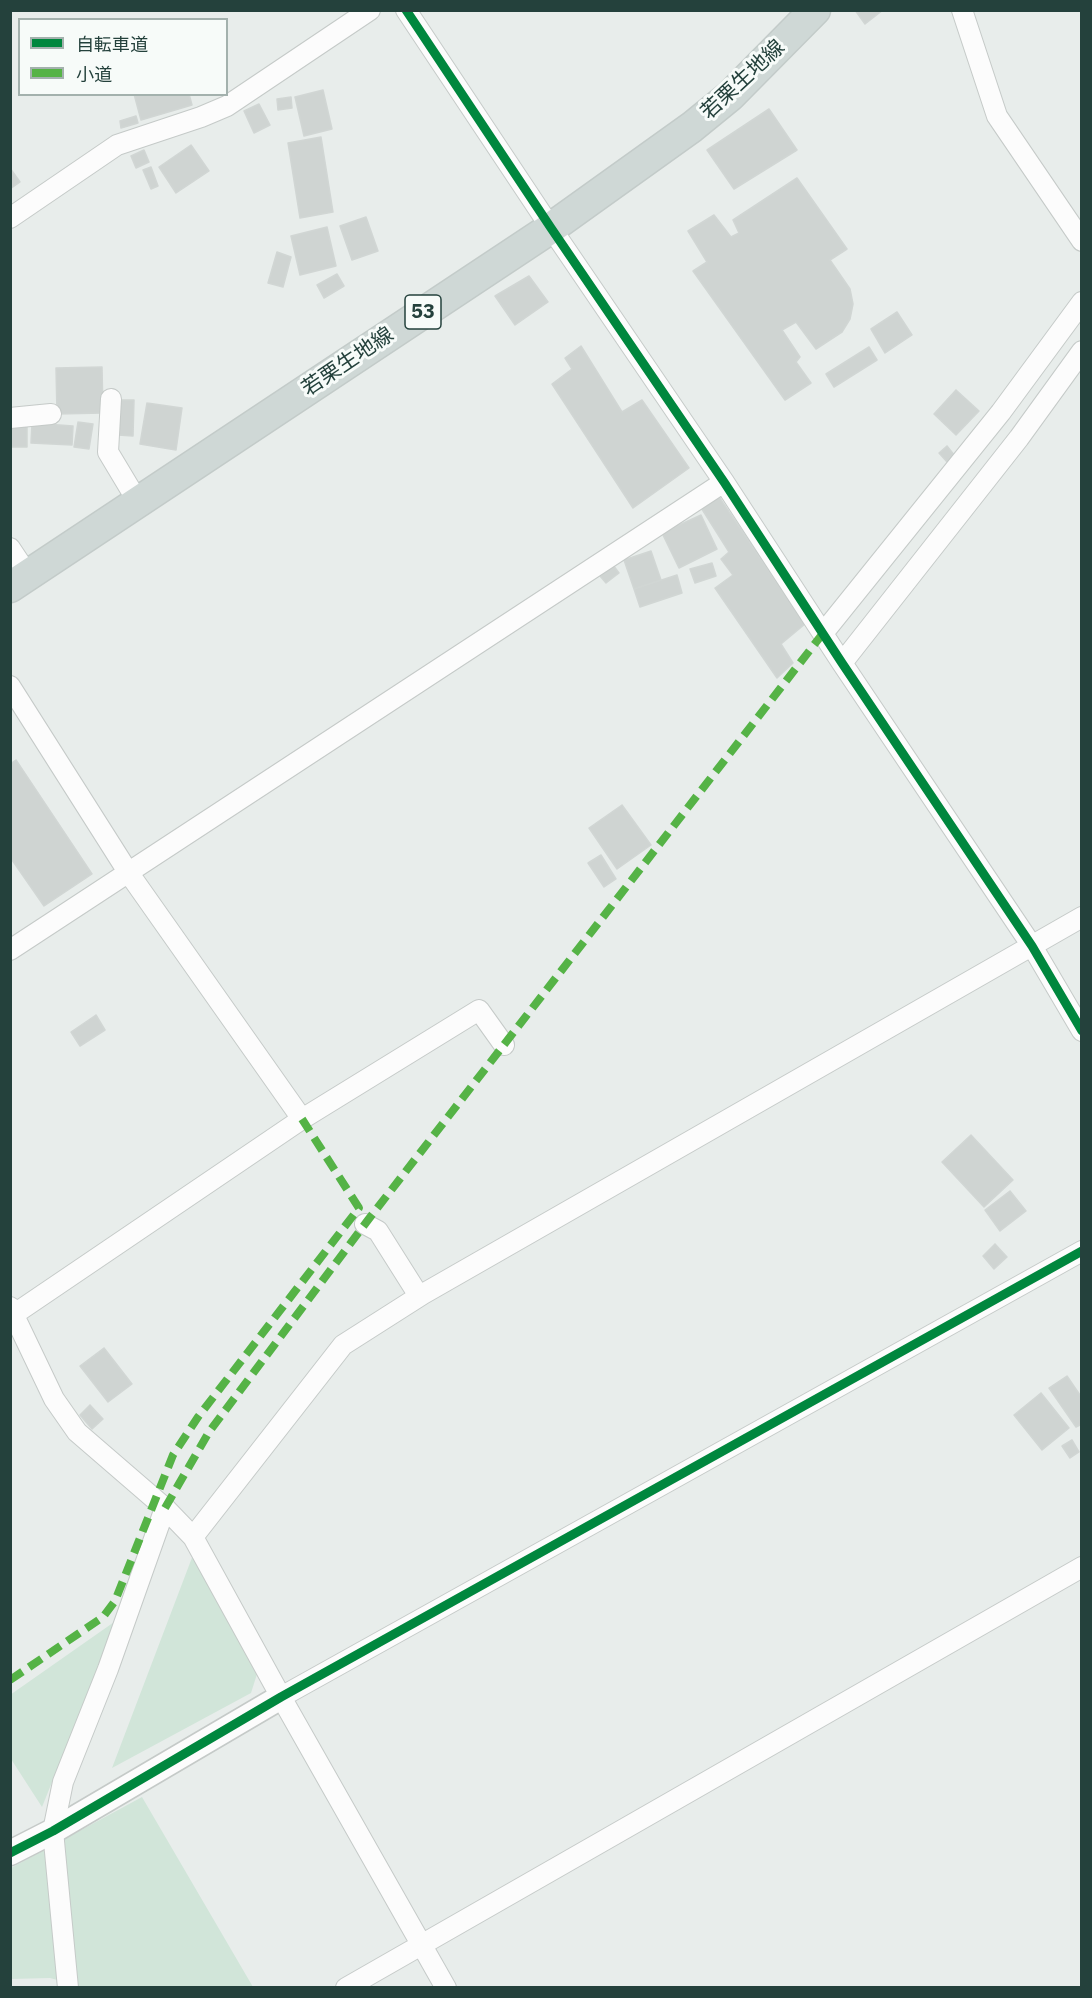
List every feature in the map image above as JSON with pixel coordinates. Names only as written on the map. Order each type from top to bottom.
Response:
[{"type":"main road","name":"若栗生地線","points":[[20,581],[551,228],[692,127],[730,96],[815,10]]},
{"type":"street","points":[[10,218],[117,145],[227,106],[370,10]]},
{"type":"street","points":[[406,10],[724,482],[1032,946],[1082,1031]]},
{"type":"street","points":[[962,10],[997,116],[1082,241]]},
{"type":"street","points":[[824,633],[1001,412],[1082,302]]},
{"type":"street","points":[[842,663],[1019,438],[1082,351]]},
{"type":"street","points":[[111,399],[108,452],[138,502]]},
{"type":"street","points":[[10,418],[51,414]]},
{"type":"street","points":[[10,950],[724,482]]},
{"type":"street","points":[[10,548],[20,581]]},
{"type":"street","points":[[10,686],[128,872],[302,1119]]},
{"type":"street","points":[[193,1537],[343,1345],[419,1296],[1082,917]]},
{"type":"street","points":[[446,1988],[193,1537],[165,1508],[77,1432],[54,1399],[12,1313],[302,1119],[479,1010],[504,1045]]},
{"type":"street","points":[[365,1224],[378,1231],[419,1296]]},
{"type":"street","points":[[10,1853],[53,1831],[281,1697],[1082,1251]]},
{"type":"street","points":[[68,1988],[53,1831],[63,1782],[108,1669],[165,1508]]},
{"type":"street","points":[[346,1988],[1082,1567]]},
{"type":"green space","points":[[193,1555],[257,1674],[251,1693],[112,1768]]},
{"type":"green space","points":[[117,1620],[42,1807],[11,1759],[10,1695]]},
{"type":"green space","points":[[142,1797],[253,1987],[87,1988],[50,1978],[11,1979],[11,1868]]},
{"type":"building","points":[[855,10],[883,10],[865,24]]},
{"type":"building","points":[[323,90],[332,129],[304,136],[295,97]]},
{"type":"building","points":[[135,96],[190,96],[192,105],[141,120]]},
{"type":"building","points":[[291,97],[292,108],[278,110],[277,99]]},
{"type":"building","points":[[259,104],[270,125],[254,133],[244,111]]},
{"type":"building","points":[[769,109],[797,150],[734,189],[707,150]]},
{"type":"building","points":[[136,116],[138,123],[121,128],[120,121]]},
{"type":"building","points":[[321,137],[333,212],[300,218],[288,143]]},
{"type":"building","points":[[191,145],[209,171],[176,193],[159,167]]},
{"type":"building","points":[[144,150],[149,162],[136,168],[131,156]]},
{"type":"building","points":[[151,167],[158,186],[151,189],[143,170]]},
{"type":"building","points":[[10,168],[20,182],[10,189]]},
{"type":"building","points":[[797,178],[847,249],[830,260],[850,289],[853,304],[850,319],[842,332],[816,349],[796,322],[782,330],[800,357],[796,362],[811,383],[785,400],[693,271],[707,262],[688,231],[714,215],[731,237],[739,233],[733,220]]},
{"type":"building","points":[[366,217],[378,251],[352,260],[340,226]]},
{"type":"building","points":[[327,227],[336,266],[300,275],[291,236]]},
{"type":"building","points":[[277,252],[291,257],[283,287],[268,283]]},
{"type":"building","points":[[337,274],[344,286],[324,298],[317,285]]},
{"type":"building","points":[[529,276],[548,302],[515,325],[495,296]]},
{"type":"building","points":[[897,312],[912,335],[885,353],[871,329]]},
{"type":"building","points":[[581,346],[622,412],[642,400],[689,468],[633,508],[552,384],[572,369],[565,358]]},
{"type":"building","points":[[869,347],[877,360],[834,387],[826,374]]},
{"type":"building","points":[[102,367],[103,413],[57,414],[56,368]]},
{"type":"building","points":[[956,390],[979,411],[956,435],[934,414]]},
{"type":"building","points":[[119,400],[134,400],[133,436],[118,435]]},
{"type":"building","points":[[147,403],[182,408],[176,450],[140,444]]},
{"type":"building","points":[[78,422],[93,424],[89,449],[74,447]]},
{"type":"building","points":[[10,423],[27,423],[27,447],[10,447]]},
{"type":"building","points":[[32,423],[73,426],[72,445],[31,443]]},
{"type":"building","points":[[947,446],[955,456],[948,463],[939,453]]},
{"type":"building","points":[[717,494],[805,624],[781,644],[793,663],[777,678],[715,588],[733,575],[721,559],[729,552],[700,506]]},
{"type":"building","points":[[701,515],[717,549],[679,568],[662,533]]},
{"type":"building","points":[[651,551],[661,580],[634,589],[624,560]]},
{"type":"building","points":[[712,563],[716,576],[695,583],[690,569]]},
{"type":"building","points":[[613,565],[619,573],[606,583],[600,576]]},
{"type":"building","points":[[677,575],[682,593],[640,607],[634,589]]},
{"type":"building","points":[[16,760],[92,874],[44,906],[10,857],[10,764]]},
{"type":"building","points":[[622,805],[651,845],[617,869],[589,828]]},
{"type":"building","points":[[601,855],[616,879],[604,887],[588,863]]},
{"type":"building","points":[[96,1015],[105,1030],[80,1046],[71,1032]]},
{"type":"building","points":[[971,1135],[1013,1180],[984,1207],[942,1162]]},
{"type":"building","points":[[1010,1191],[1026,1211],[1000,1231],[985,1210]]},
{"type":"building","points":[[995,1244],[1007,1257],[994,1269],[983,1256]]},
{"type":"building","points":[[104,1348],[132,1384],[108,1402],[80,1366]]},
{"type":"building","points":[[1067,1376],[1082,1398],[1082,1424],[1076,1427],[1049,1388]]},
{"type":"building","points":[[1041,1393],[1069,1428],[1042,1450],[1014,1415]]},
{"type":"building","points":[[90,1405],[103,1419],[92,1429],[80,1415]]},
{"type":"building","points":[[1072,1440],[1079,1452],[1070,1458],[1062,1446]]},
{"type":"marked path","points":[[165,1508],[209,1432],[368,1220],[824,632]]},
{"type":"marked path","points":[[10,1680],[103,1617],[115,1601],[173,1455],[198,1417],[359,1208],[302,1119]]},
{"type":"cycle path","points":[[406,10],[724,482],[1032,946],[1082,1031]]},
{"type":"cycle path","points":[[10,1853],[53,1831],[281,1697],[1082,1251]]}]
